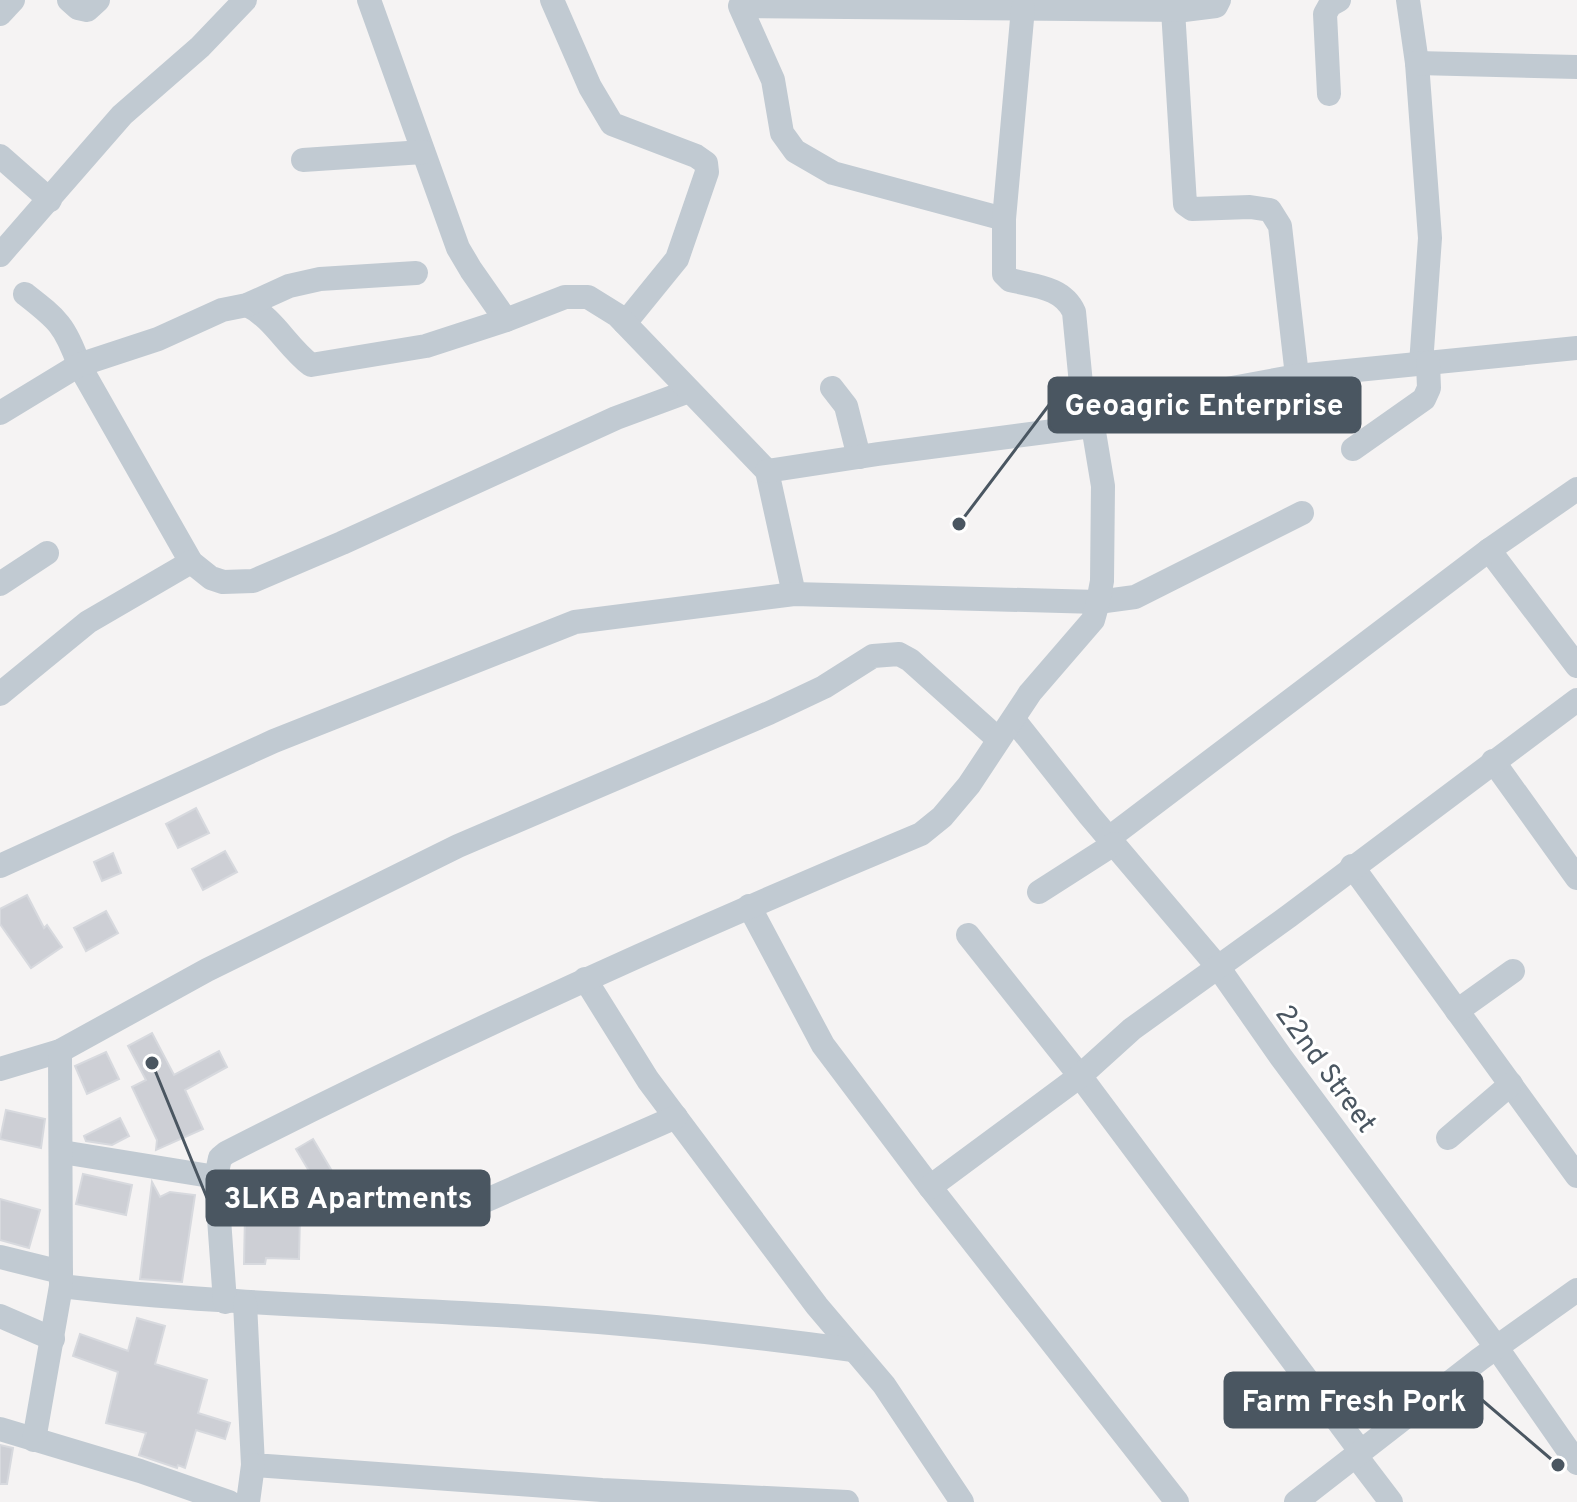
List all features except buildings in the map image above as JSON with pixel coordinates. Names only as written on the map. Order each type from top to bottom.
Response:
[{"type":"street","points":[[0,14],[13,0]]},
{"type":"street","points":[[69,0],[78,8],[87,10],[98,0]]},
{"type":"street","points":[[0,255],[122,115],[200,47],[245,0]]},
{"type":"street","points":[[369,0],[458,248],[506,320]]},
{"type":"street","points":[[552,0],[590,87],[612,124],[696,156],[706,163],[707,172],[677,259],[625,323]]},
{"type":"street","points":[[1004,219],[833,173],[795,151],[782,133],[773,80],[740,6],[840,3],[1173,10],[1216,6],[1219,0]]},
{"type":"street","points":[[1329,94],[1325,14],[1330,5],[1339,0]]},
{"type":"street","points":[[1353,449],[1424,399],[1429,388],[1425,364],[1430,238],[1417,63],[1408,0]]},
{"type":"street","points":[[248,1502],[253,1465],[235,1302],[216,1177],[220,1158],[585,979],[930,828],[969,785],[1044,675],[1093,620],[1102,581],[1103,486],[1092,420],[1081,384],[1074,312],[1070,303],[1058,293],[1010,280],[1004,274],[1004,219],[1023,8]]},
{"type":"street","points":[[1173,10],[1185,204],[1192,209],[1250,207],[1270,210],[1280,226],[1297,376]]},
{"type":"street","points":[[1417,63],[1577,67]]},
{"type":"street","points":[[303,160],[423,152]]},
{"type":"street","points":[[0,156],[50,200]]},
{"type":"street","points":[[0,413],[79,365],[158,339],[222,310],[247,305],[289,286],[320,279],[416,273]]},
{"type":"street","points":[[25,294],[58,320],[79,365],[191,562],[211,578],[223,582],[253,581],[616,418],[689,391]]},
{"type":"street","points":[[247,305],[264,313],[294,351],[311,365],[426,346],[565,297],[588,297],[625,323],[767,471],[794,594]]},
{"type":"street","points":[[767,471],[1092,420],[1297,376],[1577,348]]},
{"type":"street","points":[[832,388],[846,406],[859,457]]},
{"type":"street","points":[[1039,892],[1112,841],[1489,550],[1577,489]]},
{"type":"street","points":[[0,866],[274,741],[575,622],[794,594],[1098,602],[1135,597],[1302,513]]},
{"type":"street","points":[[1489,550],[1577,666]]},
{"type":"street","points":[[0,584],[47,553]]},
{"type":"street","points":[[0,694],[88,622],[191,562]]},
{"type":"street","name":"22nd Street","points":[[0,1069],[60,1051],[207,970],[458,846],[769,713],[824,687],[873,656],[899,654],[1006,730],[1112,841],[1218,967],[1497,1348],[1577,1463]]},
{"type":"street","points":[[930,1187],[1080,1076],[1132,1029],[1577,700]]},
{"type":"street","points":[[1493,761],[1577,878]]},
{"type":"street","points":[[1352,866],[1577,1176]]},
{"type":"street","points":[[749,906],[823,1045],[1177,1502]]},
{"type":"street","points":[[968,935],[1080,1076],[1391,1502]]},
{"type":"street","points":[[1457,1011],[1513,971]]},
{"type":"street","points":[[585,979],[648,1080],[746,1214],[884,1385],[962,1502]]},
{"type":"street","points":[[34,1440],[61,1279],[60,1051]]},
{"type":"street","points":[[1448,1138],[1511,1084]]},
{"type":"street","points":[[464,1210],[676,1117]]},
{"type":"street","points":[[62,1152],[216,1177]]},
{"type":"street","points":[[0,1257],[61,1279],[235,1302],[546,1318],[724,1333],[853,1350]]},
{"type":"street","points":[[1296,1502],[1577,1290]]},
{"type":"street","points":[[0,1316],[53,1339]]},
{"type":"street","points":[[0,1429],[140,1471],[229,1502]]},
{"type":"street","points":[[253,1465],[602,1490],[847,1502]]},
{"type":"place","name":"Geoagric Enterprise","points":[[959,524]]},
{"type":"place","name":"3LKB Apartments","points":[[152,1063]]},
{"type":"place","name":"Farm Fresh Pork","points":[[1558,1465]]}]
